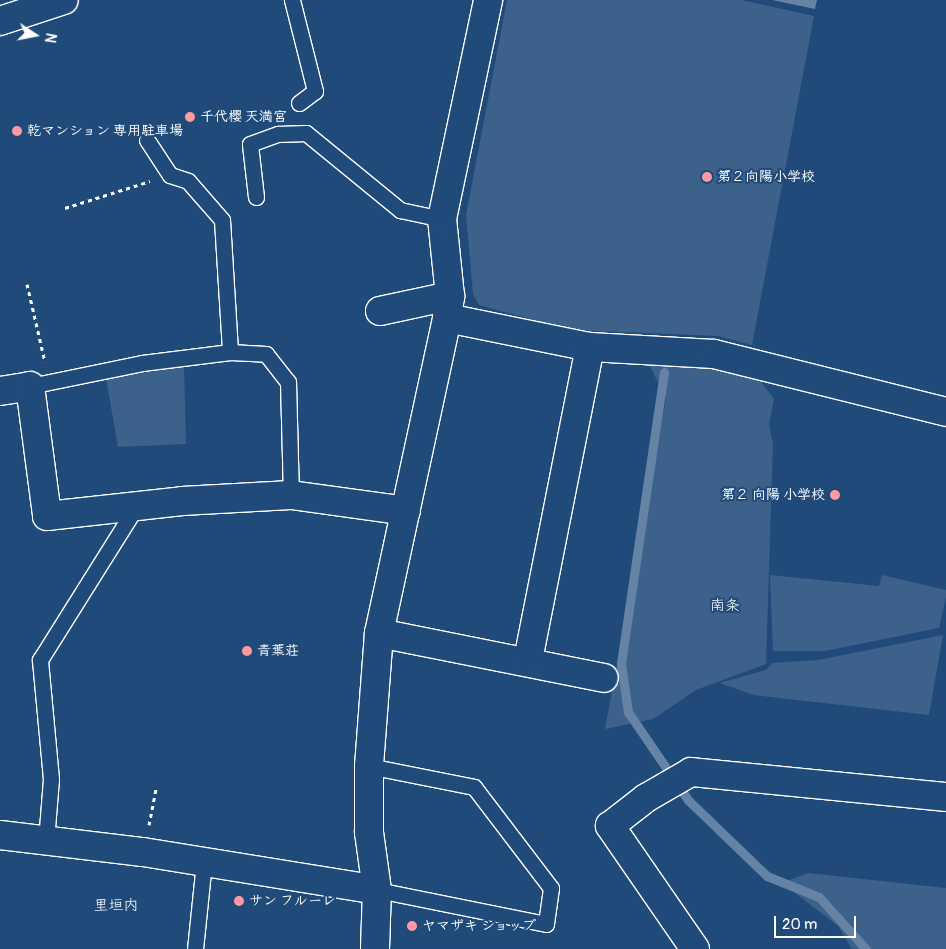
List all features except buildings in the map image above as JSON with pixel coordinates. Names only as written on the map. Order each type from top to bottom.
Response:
[{"type":"street","points":[[0,21],[64,0]]},
{"type":"street","points":[[375,949],[376,890],[369,832],[369,766],[379,633],[448,307],[442,219],[488,0]]},
{"type":"street","points":[[380,311],[448,307],[590,347],[714,354],[946,412]]},
{"type":"street","points":[[528,660],[590,347]]},
{"type":"street","points":[[0,391],[39,383],[47,516],[291,495],[406,511]]},
{"type":"street","points":[[379,633],[528,660],[604,678]]},
{"type":"street","points":[[695,949],[610,826],[646,798],[691,772],[946,797]]},
{"type":"street","points":[[0,835],[144,852],[270,876],[376,890]]},
{"type":"lane","points":[[292,0],[315,91],[299,103]]},
{"type":"lane","points":[[256,197],[250,144],[278,134],[306,133],[400,210],[442,219]]},
{"type":"lane","points":[[147,140],[170,175],[188,181],[222,220],[230,352]]},
{"type":"lane","points":[[39,383],[230,352],[266,354],[288,382],[291,495]]},
{"type":"lane","points":[[46,841],[51,779],[40,660],[136,507]]},
{"type":"lane","points":[[369,766],[474,787],[551,888],[546,924],[376,890]]},
{"type":"lane","points":[[195,949],[204,862]]},
{"type":"path","points":[[65,208],[170,175]]},
{"type":"path","points":[[27,284],[39,383]]},
{"type":"path","points":[[144,852],[156,789]]},
{"type":"shaded area","name":"第２向陽小学校","points":[[507,0],[741,0],[814,16],[752,345],[718,336],[571,330],[479,305],[473,294],[466,215]]},
{"type":"shaded area","points":[[772,0],[817,0],[815,9]]},
{"type":"shaded area","points":[[648,362],[753,371],[774,399],[769,425],[773,444],[766,664],[696,690],[653,719],[605,729],[666,399]]},
{"type":"shaded area","points":[[184,367],[186,444],[118,447],[106,378]]},
{"type":"shaded area","points":[[770,575],[879,586],[882,575],[946,590],[946,597],[939,628],[825,651],[773,651]]},
{"type":"shaded area","points":[[943,635],[929,715],[754,695],[719,683],[766,670],[772,663],[818,660]]},
{"type":"shaded area","points":[[808,873],[946,888],[946,949],[852,949],[838,926],[782,883]]},
{"type":"waterway","points":[[664,372],[621,664],[628,712],[688,800],[767,876],[819,897],[866,949]]},
{"type":"place","name":"千代櫻 天満宮","points":[[190,117]]},
{"type":"place","name":"乾マンション 専用駐車場","points":[[17,131]]},
{"type":"place","name":"第２向陽小学校","points":[[707,177]]},
{"type":"place","name":"第２ 向陽 小学校","points":[[835,495]]},
{"type":"place","name":"青葉荘","points":[[247,651]]},
{"type":"place","name":"サン フルーレ","points":[[239,901]]},
{"type":"place","name":"ヤマザキ ショップ","points":[[412,926]]},
{"type":"district","name":"南条","points":[[725,606]]},
{"type":"district","name":"里垣内","points":[[116,906]]}]
